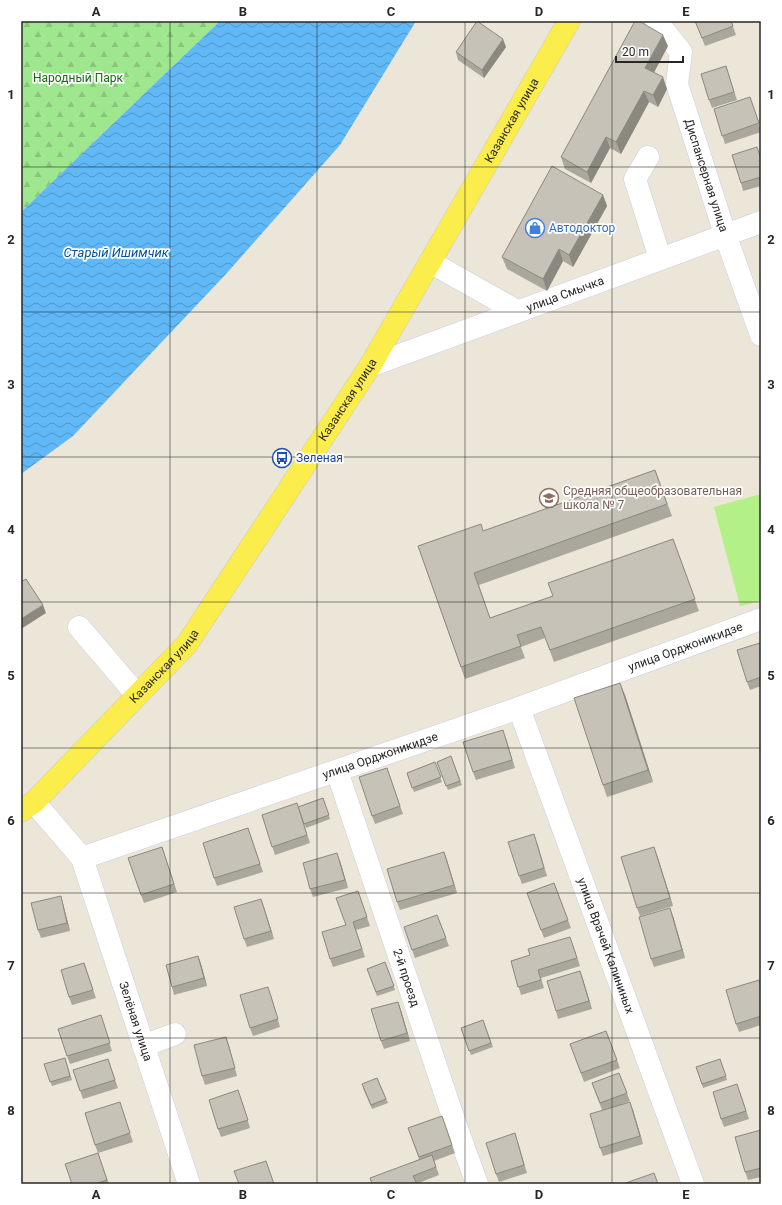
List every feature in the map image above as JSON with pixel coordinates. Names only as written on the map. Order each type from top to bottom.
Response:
[{"type":"main road","name":"Казанская улица","points":[[28,806],[187,644],[370,366],[569,21]]},
{"type":"street","name":"Диспансерная улица","points":[[656,21],[681,52],[677,84],[725,234],[761,335]]},
{"type":"street","points":[[648,157],[635,179],[660,258]]},
{"type":"street","name":"улица Смычка","points":[[370,366],[761,222]]},
{"type":"street","points":[[430,262],[517,311]]},
{"type":"street","name":"улица Орджоникидзе","points":[[82,858],[519,708],[761,619]]},
{"type":"street","points":[[79,628],[137,695]]},
{"type":"street","name":"улица Врачей Калининых","points":[[519,708],[693,1184]]},
{"type":"street","name":"2-й проезд","points":[[337,771],[455,1123],[477,1184]]},
{"type":"street","points":[[28,806],[82,858]]},
{"type":"street","name":"Зелёная улица","points":[[82,858],[189,1184]]},
{"type":"street","points":[[143,1046],[175,1034]]},
{"type":"green space","name":"Народный Парк","points":[[21,21],[220,21],[21,212]]},
{"type":"green space","points":[[761,494],[761,601],[740,606],[714,507]]},
{"type":"water","name":"Старый Ишимчик","points":[[220,21],[416,21],[340,145],[226,274],[73,436],[21,474],[21,212]]},
{"type":"building","points":[[477,21],[503,39],[482,70],[456,52]]},
{"type":"building","points":[[635,21],[639,21],[663,35],[645,68],[663,77],[653,95],[644,91],[616,142],[606,137],[587,172],[561,157]]},
{"type":"building","points":[[695,21],[731,21],[733,26],[702,38]]},
{"type":"building","points":[[726,66],[734,92],[709,100],[701,74]]},
{"type":"building","points":[[750,97],[759,123],[722,136],[714,109]]},
{"type":"building","points":[[757,147],[761,159],[761,177],[741,183],[732,155]]},
{"type":"building","points":[[552,166],[603,195],[569,255],[559,249],[543,279],[502,257]]},
{"type":"building","points":[[655,470],[667,504],[474,573],[490,618],[553,596],[548,583],[673,539],[695,599],[550,650],[541,627],[517,635],[521,646],[461,667],[418,546],[481,524],[483,531]]},
{"type":"building","points":[[26,579],[43,605],[21,619],[21,582]]},
{"type":"building","points":[[760,643],[761,677],[747,682],[737,650]]},
{"type":"building","points":[[620,683],[648,770],[603,785],[574,698]]},
{"type":"building","points":[[503,730],[512,760],[473,772],[463,742]]},
{"type":"building","points":[[451,756],[460,781],[446,786],[437,762]]},
{"type":"building","points":[[435,762],[441,777],[412,788],[407,773]]},
{"type":"building","points":[[387,768],[400,806],[372,816],[359,777]]},
{"type":"building","points":[[323,798],[329,815],[304,824],[298,807]]},
{"type":"building","points":[[297,803],[307,835],[272,847],[262,815]]},
{"type":"building","points":[[248,828],[260,864],[214,878],[203,843]]},
{"type":"building","points":[[534,834],[544,868],[519,876],[508,842]]},
{"type":"building","points":[[162,847],[174,884],[141,895],[128,858]]},
{"type":"building","points":[[654,847],[670,898],[637,908],[621,857]]},
{"type":"building","points":[[444,852],[454,885],[397,902],[387,869]]},
{"type":"building","points":[[337,853],[345,880],[310,889],[303,863]]},
{"type":"building","points":[[554,883],[568,920],[541,930],[527,893]]},
{"type":"building","points":[[358,891],[367,917],[353,922],[362,949],[330,959],[322,932],[346,925],[336,898]]},
{"type":"building","points":[[61,896],[67,923],[38,930],[31,903]]},
{"type":"building","points":[[261,899],[271,931],[244,939],[234,907]]},
{"type":"building","points":[[670,908],[682,950],[651,959],[639,917]]},
{"type":"building","points":[[437,915],[446,938],[412,950],[404,927]]},
{"type":"building","points":[[570,937],[577,958],[538,970],[541,980],[518,987],[511,961],[530,955],[528,949]]},
{"type":"building","points":[[198,956],[204,978],[172,987],[166,965]]},
{"type":"building","points":[[385,962],[394,986],[376,992],[367,969]]},
{"type":"building","points":[[84,963],[93,990],[69,997],[61,970]]},
{"type":"building","points":[[580,971],[589,1001],[556,1011],[547,981]]},
{"type":"building","points":[[759,980],[761,987],[761,1016],[736,1024],[726,990]]},
{"type":"building","points":[[268,987],[278,1019],[250,1028],[240,995]]},
{"type":"building","points":[[398,1002],[407,1033],[381,1041],[371,1009]]},
{"type":"building","points":[[101,1015],[110,1043],[67,1056],[58,1029]]},
{"type":"building","points":[[483,1020],[491,1043],[469,1051],[461,1028]]},
{"type":"building","points":[[606,1031],[617,1060],[581,1073],[570,1044]]},
{"type":"building","points":[[226,1037],[235,1068],[202,1076],[194,1045]]},
{"type":"building","points":[[65,1058],[70,1076],[50,1082],[44,1064]]},
{"type":"building","points":[[108,1059],[115,1080],[80,1091],[73,1070]]},
{"type":"building","points":[[720,1059],[726,1076],[702,1084],[696,1067]]},
{"type":"building","points":[[619,1073],[627,1093],[600,1103],[592,1083]]},
{"type":"building","points":[[377,1078],[386,1099],[371,1105],[362,1084]]},
{"type":"building","points":[[737,1084],[746,1111],[721,1119],[713,1092]]},
{"type":"building","points":[[238,1090],[248,1120],[218,1129],[209,1100]]},
{"type":"building","points":[[120,1102],[130,1133],[95,1145],[85,1113]]},
{"type":"building","points":[[630,1102],[640,1136],[600,1148],[590,1114]]},
{"type":"building","points":[[442,1116],[452,1145],[419,1157],[408,1128]]},
{"type":"building","points":[[761,1130],[761,1168],[745,1172],[735,1137]]},
{"type":"building","points":[[515,1133],[524,1165],[496,1174],[486,1143]]},
{"type":"building","points":[[98,1153],[107,1180],[95,1184],[72,1184],[65,1164]]},
{"type":"building","points":[[432,1155],[436,1167],[413,1176],[417,1184],[372,1184],[370,1178]]},
{"type":"building","points":[[266,1161],[274,1184],[239,1184],[234,1171]]},
{"type":"building","points":[[654,1173],[658,1184],[623,1184]]},
{"type":"place","name":"Автодоктор","points":[[535,228]]},
{"type":"place","name":"Зеленая","points":[[282,458]]},
{"type":"place","name":"Средняя общеобразовательная школа № 7","points":[[549,498]]}]
